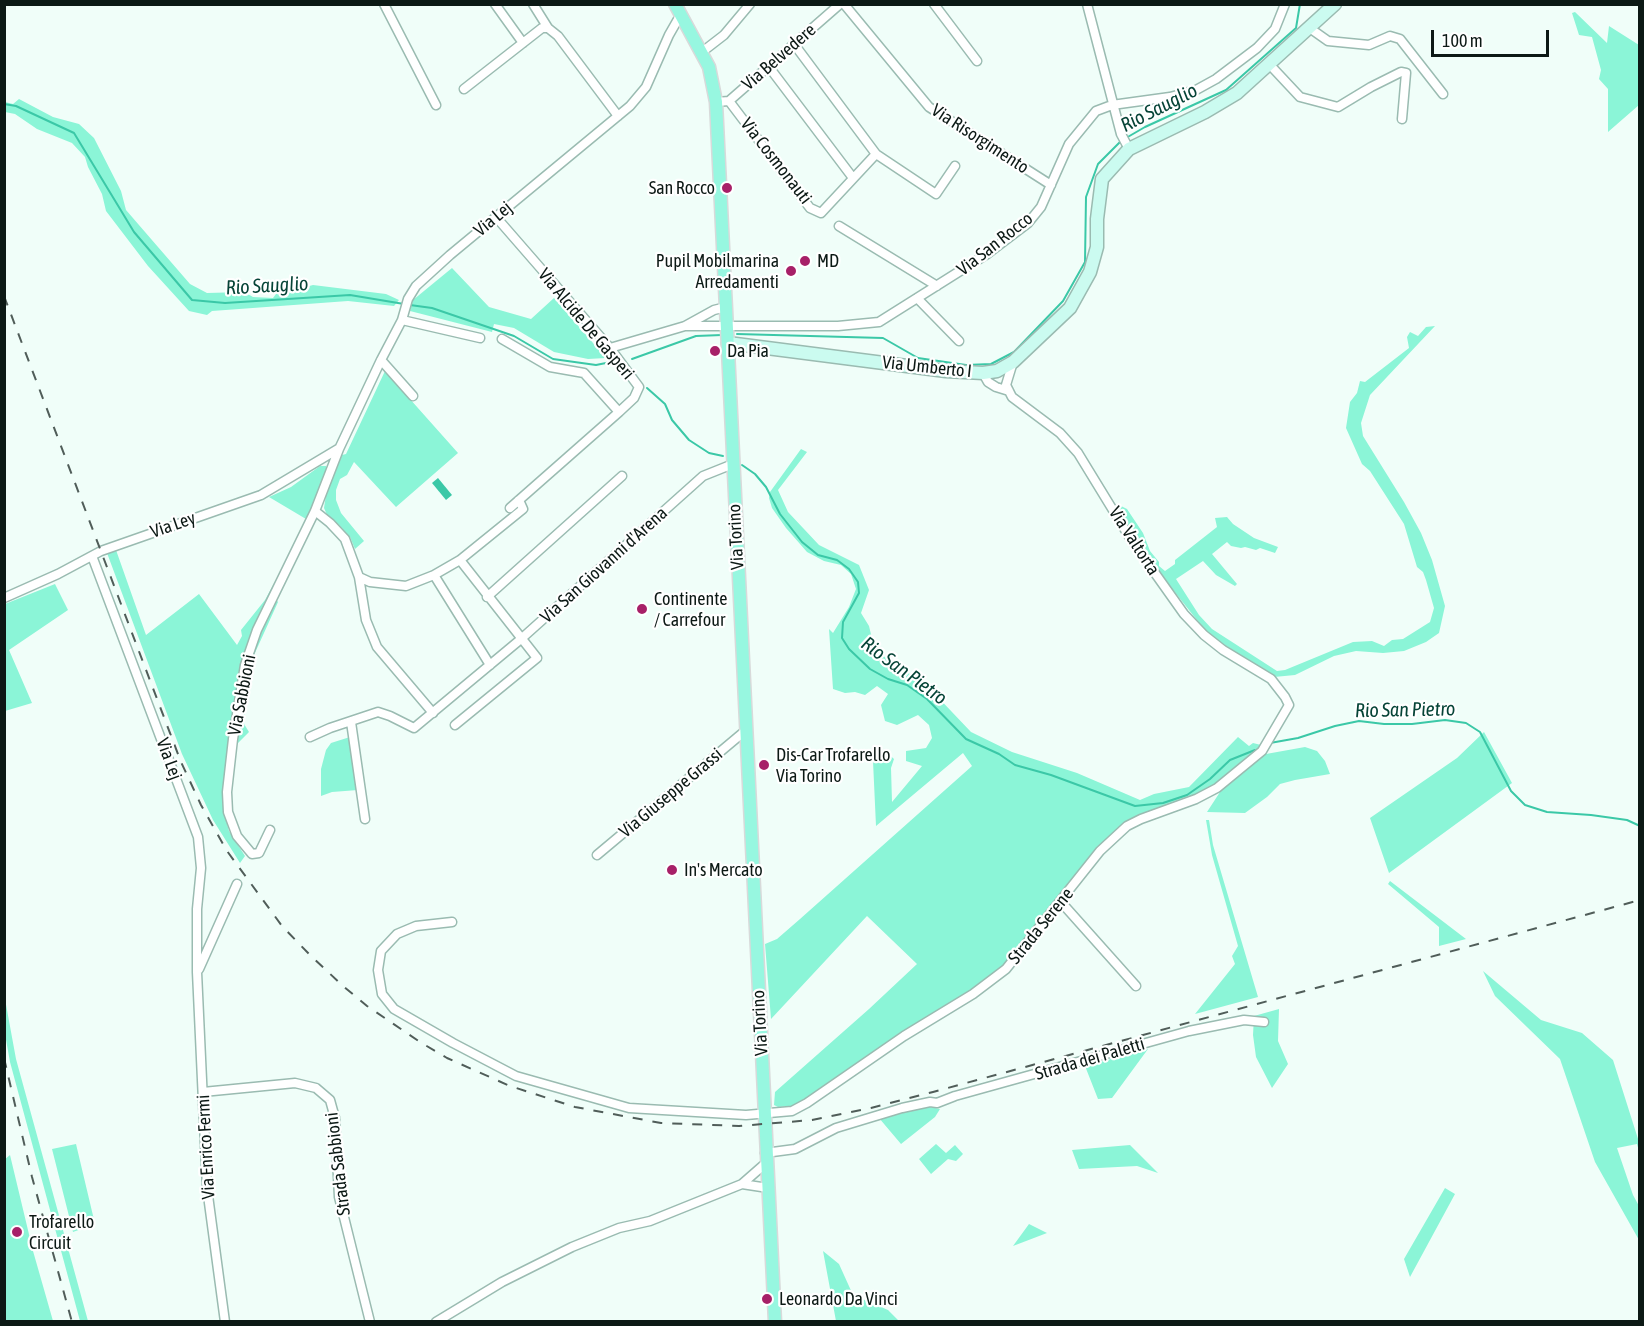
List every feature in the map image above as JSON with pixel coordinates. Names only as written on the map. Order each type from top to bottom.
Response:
[{"type":"main road","name":"Via Torino","points":[[678,9],[702,52],[712,77],[716,102],[775,1322]]},
{"type":"street","points":[[384,4],[436,105]]},
{"type":"street","points":[[495,4],[523,43]]},
{"type":"street","points":[[533,4],[548,28],[558,36],[618,116]]},
{"type":"street","points":[[702,52],[724,35],[750,4]]},
{"type":"street","name":"Via Belvedere","points":[[716,102],[729,101],[842,4]]},
{"type":"street","name":"Via Risorgimento","points":[[842,4],[929,107],[1051,185]]},
{"type":"street","points":[[934,4],[977,61]]},
{"type":"street","points":[[1087,4],[1112,105],[1127,147]]},
{"type":"street","name":"Via San Rocco","points":[[685,326],[838,326],[879,322],[987,254],[1028,223],[1041,207],[1069,144],[1096,111],[1112,105],[1170,98],[1196,90],[1216,79],[1257,48],[1275,29],[1285,4]]},
{"type":"street","name":"Via Umberto I","points":[[728,343],[946,371],[983,373],[997,371],[1013,362],[1070,308],[1085,281],[1097,247],[1097,219],[1102,179],[1127,147],[1205,112],[1237,93],[1311,29],[1335,4]]},
{"type":"street","name":"Via Lej","points":[[315,511],[339,449],[402,320],[408,299],[416,286],[630,106],[646,87],[678,9]]},
{"type":"street","points":[[464,89],[542,28],[548,28]]},
{"type":"street","points":[[1311,29],[1328,41],[1369,45],[1390,36],[1400,39],[1443,94]]},
{"type":"street","points":[[794,44],[876,154],[936,194],[955,166]]},
{"type":"street","points":[[1270,65],[1300,97],[1338,108],[1371,87],[1401,72],[1406,73],[1402,119]]},
{"type":"street","points":[[769,67],[854,178]]},
{"type":"street","name":"Via Cosmonauti","points":[[729,101],[810,208],[820,213],[876,154]]},
{"type":"street","name":"Via Alcide De Gasperi","points":[[496,217],[610,348],[639,387],[634,398],[510,508]]},
{"type":"street","points":[[839,226],[938,286]]},
{"type":"street","points":[[917,298],[959,341]]},
{"type":"street","points":[[610,348],[685,326],[714,310],[726,307]]},
{"type":"street","points":[[402,320],[480,338]]},
{"type":"street","points":[[502,339],[550,367],[584,373],[619,412]]},
{"type":"street","points":[[381,360],[413,396]]},
{"type":"street","points":[[1008,392],[1006,385],[1013,362]]},
{"type":"street","name":"Via Valtorta","points":[[983,373],[988,382],[1008,392],[1060,433],[1078,453],[1130,538],[1184,614],[1204,635],[1223,650],[1271,679],[1289,705]]},
{"type":"street","name":"Via Ley","points":[[4,598],[133,538],[261,495],[339,449]]},
{"type":"street","name":"Via San Giovanni d'Arena","points":[[351,723],[378,712],[414,728],[521,639],[703,476],[733,464]]},
{"type":"street","points":[[487,597],[622,476]]},
{"type":"street","name":"Via Alcide De Gasperi","points":[[460,560],[523,509],[519,500]]},
{"type":"street","points":[[315,511],[330,522],[345,539],[359,577],[366,620],[377,647],[433,713]]},
{"type":"street","name":"Via Sabbioni","points":[[270,830],[259,853],[252,854],[237,836],[228,812],[227,792],[237,708],[245,665],[257,630],[315,511]]},
{"type":"street","name":"Via Lej","points":[[92,556],[198,837],[201,868],[197,909],[197,972]]},
{"type":"street","points":[[359,577],[370,582],[406,586],[434,576],[460,560],[537,658],[455,725]]},
{"type":"street","points":[[434,576],[490,665]]},
{"type":"street","name":"Strada Serene","points":[[764,1115],[792,1111],[807,1103],[904,1036],[994,979],[1006,969],[1101,851],[1127,826],[1196,799],[1217,788],[1262,751],[1289,705]]},
{"type":"street","points":[[310,737],[330,728],[351,723],[365,819]]},
{"type":"street","name":"Via Giuseppe Grassi","points":[[597,855],[746,731]]},
{"type":"street","points":[[197,972],[237,884]]},
{"type":"street","points":[[1061,902],[1136,986]]},
{"type":"street","points":[[452,921],[416,926],[397,934],[381,951],[378,970],[382,994],[394,1009],[516,1076],[572,1093],[629,1108],[764,1115]]},
{"type":"street","name":"Via Enrico Fermi","points":[[197,972],[207,1188],[225,1322]]},
{"type":"street","name":"Strada dei Paletti","points":[[766,1158],[795,1149],[836,1128],[892,1111],[930,1102],[937,1103],[1167,1037],[1244,1020],[1264,1022]]},
{"type":"street","name":"Strada Sabbioni","points":[[203,1092],[295,1083],[316,1088],[330,1100],[335,1118],[339,1197],[369,1322]]},
{"type":"street","points":[[436,1322],[502,1282],[572,1247],[619,1228],[650,1221],[742,1184],[766,1158]]},
{"type":"street","points":[[742,1184],[768,1188]]},
{"type":"shaded area","points":[[1575,12],[1607,43],[1609,26],[1639,45],[1639,105],[1608,132],[1608,89],[1599,79],[1601,70],[1592,37],[1579,35],[1572,13]]},
{"type":"shaded area","points":[[19,99],[53,117],[79,124],[94,138],[121,191],[126,210],[190,284],[207,293],[244,292],[253,297],[273,298],[279,290],[313,285],[386,294],[399,300],[394,306],[348,301],[212,311],[207,315],[189,311],[148,266],[106,211],[102,194],[85,157],[72,143],[37,129],[15,114],[5,112],[5,102],[13,104]]},
{"type":"shaded area","points":[[452,268],[489,307],[531,319],[554,298],[606,358],[588,359],[554,352],[514,328],[494,324],[492,332],[410,311],[413,300]]},
{"type":"shaded area","points":[[1435,326],[1370,395],[1361,423],[1363,436],[1404,502],[1421,533],[1432,560],[1445,606],[1439,633],[1426,642],[1404,651],[1383,653],[1356,651],[1334,656],[1295,675],[1274,677],[1208,634],[1143,552],[1114,507],[1119,505],[1127,509],[1143,533],[1159,566],[1165,571],[1175,564],[1175,560],[1217,527],[1215,518],[1227,517],[1233,524],[1254,538],[1278,547],[1275,553],[1260,548],[1256,550],[1231,546],[1227,542],[1212,554],[1237,584],[1235,586],[1216,575],[1203,561],[1176,579],[1199,615],[1212,629],[1277,671],[1285,670],[1353,642],[1372,641],[1384,646],[1392,640],[1403,639],[1430,622],[1434,608],[1423,572],[1417,567],[1404,524],[1370,471],[1362,464],[1346,428],[1350,402],[1357,393],[1360,381],[1365,382],[1409,348],[1407,337],[1410,332],[1418,336],[1426,327]]},
{"type":"shaded area","points":[[385,371],[458,453],[396,507],[354,462],[347,475],[340,479],[336,490],[336,500],[341,513],[364,541],[355,549],[350,537],[328,517],[324,508],[326,495],[342,455],[346,454]]},
{"type":"shaded area","points":[[801,449],[807,452],[778,490],[788,512],[819,545],[859,565],[869,590],[861,613],[869,626],[875,651],[898,665],[933,692],[971,732],[1012,752],[1077,773],[1140,800],[1154,794],[1189,787],[1238,737],[1249,746],[1253,743],[1261,745],[1214,785],[1190,798],[1138,816],[1125,824],[1014,957],[988,980],[806,1101],[792,1106],[778,1107],[774,1105],[775,1092],[917,964],[867,916],[771,1019],[765,944],[777,939],[972,766],[963,753],[876,826],[873,761],[855,761],[854,751],[885,751],[894,759],[891,768],[892,802],[922,766],[906,761],[906,751],[926,748],[932,738],[929,725],[918,715],[897,725],[885,721],[881,705],[888,694],[877,686],[865,695],[833,689],[829,629],[833,633],[849,607],[856,589],[851,574],[841,565],[824,561],[807,552],[786,528],[772,508],[769,498],[770,492]]},
{"type":"shaded area","points":[[320,466],[326,466],[328,472],[306,519],[269,497],[291,487]]},
{"type":"shaded area","points":[[438,478],[452,495],[446,500],[432,483]]},
{"type":"shaded area","points":[[116,550],[146,635],[199,594],[237,645],[242,636],[241,630],[265,600],[284,565],[241,665],[234,706],[223,789],[224,812],[229,831],[245,856],[240,863],[213,820],[182,754],[107,553]]},
{"type":"shaded area","points":[[55,584],[68,610],[9,650],[32,703],[5,711],[5,604]]},
{"type":"shaded area","points":[[275,598],[278,602],[249,666],[244,724],[249,732],[237,744],[239,709],[247,666]]},
{"type":"shaded area","points":[[1484,732],[1512,783],[1389,873],[1370,818],[1457,758]]},
{"type":"shaded area","points":[[350,737],[358,790],[332,792],[321,796],[321,769],[326,750],[331,743]]},
{"type":"shaded area","points":[[1305,747],[1317,751],[1325,761],[1330,774],[1280,784],[1245,813],[1207,812],[1220,792],[1266,754]]},
{"type":"shaded area","points":[[1206,820],[1209,820],[1213,845],[1258,997],[1195,1014],[1235,964],[1232,956],[1238,946],[1212,855]]},
{"type":"shaded area","points":[[1390,881],[1466,939],[1439,946],[1439,927],[1388,884]]},
{"type":"shaded area","points":[[1483,971],[1541,1020],[1582,1033],[1613,1060],[1639,1142],[1639,1151],[1637,1144],[1617,1148],[1639,1206],[1639,1240],[1595,1162],[1560,1059],[1495,996]]},
{"type":"shaded area","points":[[5,999],[16,1059],[88,1321],[80,1321],[10,1062],[5,1034]]},
{"type":"shaded area","points":[[1279,1009],[1278,1041],[1288,1064],[1272,1088],[1256,1057],[1253,1035],[1254,1016]]},
{"type":"shaded area","points":[[1148,1049],[1112,1098],[1098,1099],[1085,1066]]},
{"type":"shaded area","points":[[930,1107],[940,1109],[935,1117],[901,1144],[879,1118]]},
{"type":"shaded area","points":[[76,1144],[95,1224],[73,1232],[52,1149]]},
{"type":"shaded area","points":[[936,1144],[946,1153],[955,1145],[963,1154],[956,1161],[948,1159],[931,1174],[919,1159]]},
{"type":"shaded area","points":[[1130,1145],[1158,1173],[1137,1166],[1079,1169],[1072,1150]]},
{"type":"shaded area","name":"Trofarello Circuit","points":[[10,1155],[33,1251],[53,1321],[5,1321],[4,1160]]},
{"type":"shaded area","points":[[1445,1188],[1455,1194],[1410,1277],[1404,1259]]},
{"type":"shaded area","points":[[1029,1224],[1047,1233],[1013,1246]]},
{"type":"shaded area","points":[[823,1251],[839,1264],[853,1295],[888,1310],[899,1321],[836,1321]]},
{"type":"waterway","name":"Rio Sauglio","points":[[1126,138],[1226,90],[1296,28],[1300,4]]},
{"type":"waterway","name":"Rio Sauglio","points":[[4,104],[16,106],[74,133],[134,232],[192,300],[225,303],[350,295],[404,304]]},
{"type":"waterway","name":"Rio Sauglio","points":[[737,334],[883,338],[918,358],[966,365],[991,364],[1014,352],[1063,301],[1085,262],[1086,197],[1098,164],[1121,141]]},
{"type":"waterway","name":"Rio Sauglio","points":[[410,305],[432,308],[514,336],[553,359],[596,365],[611,362]]},
{"type":"waterway","name":"Rio Sauglio","points":[[632,359],[696,336],[722,335]]},
{"type":"waterway","name":"Rio San Pietro","points":[[647,388],[665,404],[672,420],[689,440],[709,453],[723,456]]},
{"type":"waterway","name":"Rio San Pietro","points":[[742,465],[755,474],[766,487],[780,514],[802,542],[818,555],[837,560],[849,569],[858,582],[859,593],[843,622],[842,638],[849,649],[870,669],[888,679],[907,685],[927,699],[966,739],[999,754],[1015,765],[1051,775],[1135,806],[1163,803],[1187,795],[1210,779],[1230,760],[1255,750]]},
{"type":"waterway","name":"Rio San Pietro","points":[[1270,743],[1298,738],[1359,721],[1412,724],[1445,720],[1466,723],[1480,732],[1511,791],[1525,805],[1547,812],[1627,820],[1640,826]]},
{"type":"railway","points":[[4,296],[181,762],[201,805],[227,851],[282,926],[310,955],[367,1006],[447,1058],[510,1086],[575,1107],[661,1123],[739,1126],[812,1120],[933,1092],[1640,900]]},
{"type":"railway","points":[[4,1058],[32,1177],[72,1322]]},
{"type":"place","name":"San Rocco","points":[[727,188]]},
{"type":"place","name":"MD","points":[[805,261]]},
{"type":"place","name":"Pupil Mobilmarina Arredamenti","points":[[791,271]]},
{"type":"place","name":"Da Pia","points":[[715,351]]},
{"type":"place","name":"Continente / Carrefour","points":[[642,609]]},
{"type":"place","name":"Dis-Car Trofarello Via Torino","points":[[764,765]]},
{"type":"place","name":"In's Mercato","points":[[672,870]]},
{"type":"place","name":"Trofarello Circuit","points":[[17,1232]]},
{"type":"place","name":"Leonardo Da Vinci","points":[[767,1299]]}]
